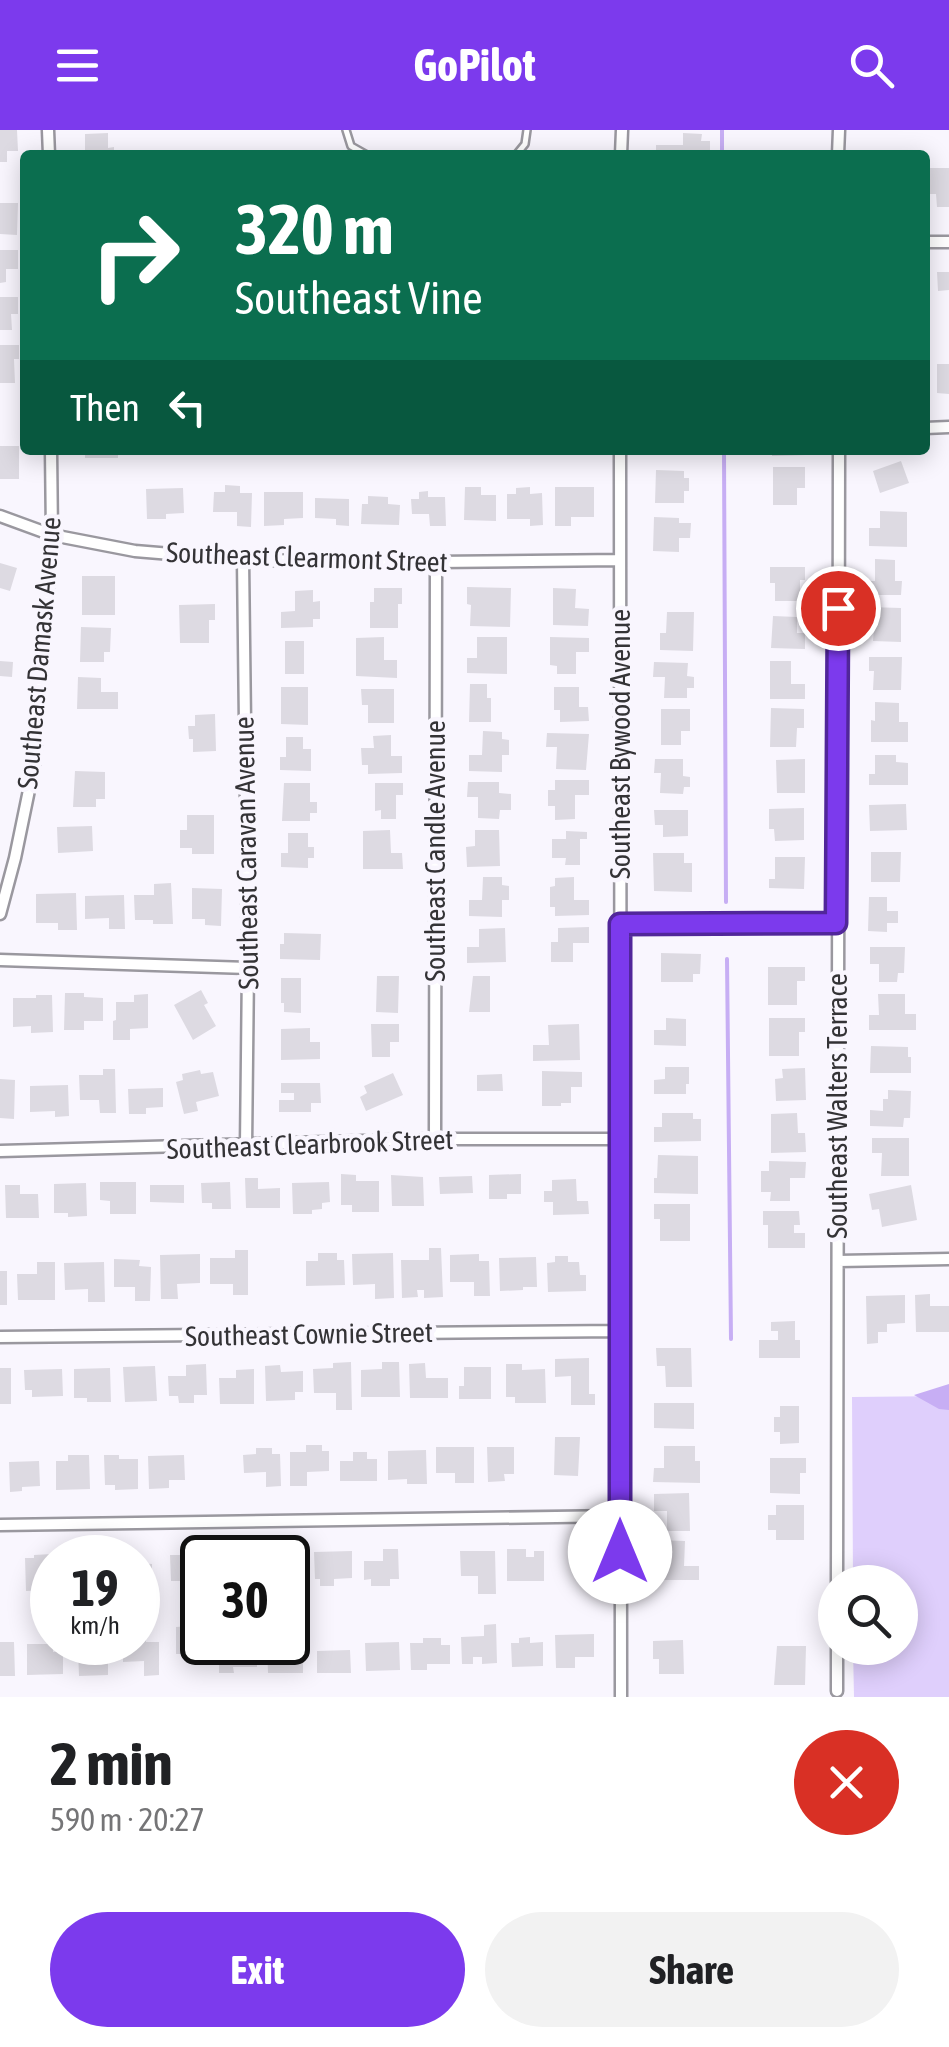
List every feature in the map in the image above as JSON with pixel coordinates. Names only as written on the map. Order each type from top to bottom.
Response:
[{"type":"street","name":"Southeast Damask Avenue","points":[[0,914],[35,761],[52,535],[51,455]]},
{"type":"street","name":"Southeast Bywood Avenue","points":[[620,455],[620,1697]]},
{"type":"street","name":"Southeast Walters Terrace","points":[[838,1565],[839,455]]},
{"type":"street","name":"Southeast Clearmont Street","points":[[0,516],[52,535],[135,551],[243,560],[620,560]]},
{"type":"street","name":"Southeast Caravan Avenue","points":[[243,560],[246,1146]]},
{"type":"street","name":"Southeast Candle Avenue","points":[[435,1140],[436,562]]},
{"type":"street","points":[[620,924],[836,923]]},
{"type":"street","points":[[0,960],[248,968]]},
{"type":"street","name":"Southeast Clearbrook Street","points":[[0,1152],[435,1140],[620,1140]]},
{"type":"street","points":[[838,1261],[949,1259]]},
{"type":"street","name":"Southeast Cownie Street","points":[[0,1337],[619,1331]]},
{"type":"street","points":[[0,1526],[620,1516]]},
{"type":"street","points":[[837,1665],[837,1691]]},
{"type":"lane","points":[[346,130],[350,144],[359,150]]},
{"type":"shaded area","points":[[949,1384],[949,1410],[939,1409],[914,1395]]},
{"type":"shaded area","points":[[949,1396],[949,1697],[854,1697],[853,1665],[918,1665],[918,1565],[853,1565],[852,1397]]},
{"type":"building","points":[[0,130],[17,130],[18,151],[7,151],[7,162],[0,162]]},
{"type":"building","points":[[108,133],[108,148],[114,150],[85,150],[85,134]]},
{"type":"building","points":[[683,133],[702,134],[701,141],[710,141],[710,150],[656,150],[656,145],[683,145]]},
{"type":"building","points":[[930,168],[949,168],[949,207],[937,207],[936,194],[930,194]]},
{"type":"building","points":[[0,203],[18,203],[17,235],[0,234]]},
{"type":"building","points":[[0,250],[18,250],[18,269],[6,269],[6,282],[0,283]]},
{"type":"building","points":[[937,272],[949,272],[949,290],[938,291]]},
{"type":"building","points":[[0,297],[18,297],[18,314],[11,314],[12,330],[0,330]]},
{"type":"building","points":[[0,345],[19,345],[19,359],[14,359],[15,383],[0,383]]},
{"type":"building","points":[[937,364],[949,364],[949,394],[937,393]]},
{"type":"building","points":[[0,446],[19,446],[19,479],[0,479]]},
{"type":"building","points":[[85,455],[118,455],[118,458]]},
{"type":"building","points":[[901,461],[909,483],[880,493],[873,471]]},
{"type":"building","points":[[773,467],[805,467],[805,488],[797,488],[797,505],[773,505]]},
{"type":"building","points":[[656,470],[684,471],[684,478],[689,478],[689,491],[684,491],[684,503],[655,503]]},
{"type":"building","points":[[225,485],[240,486],[240,493],[252,493],[251,527],[237,526],[237,512],[213,512],[214,492],[225,492]]},
{"type":"building","points":[[465,487],[481,487],[481,495],[496,495],[496,521],[464,520]]},
{"type":"building","points":[[530,487],[530,494],[542,493],[543,525],[530,526],[530,519],[507,519],[507,494],[516,494],[516,488]]},
{"type":"building","points":[[555,487],[594,487],[594,517],[571,517],[571,526],[555,526]]},
{"type":"building","points":[[183,488],[184,513],[166,514],[166,519],[147,519],[146,489]]},
{"type":"building","points":[[428,491],[428,497],[445,497],[446,526],[430,526],[429,514],[412,514],[411,499],[419,499],[419,492]]},
{"type":"building","points":[[264,492],[303,492],[303,518],[284,519],[284,525],[264,526]]},
{"type":"building","points":[[368,496],[388,497],[388,504],[400,505],[399,525],[361,524],[362,504],[368,504]]},
{"type":"building","points":[[315,498],[349,499],[349,526],[336,525],[336,519],[315,518]]},
{"type":"building","points":[[880,511],[907,512],[907,547],[869,546],[869,528],[880,528]]},
{"type":"building","points":[[654,517],[679,518],[679,523],[691,523],[690,538],[679,538],[679,552],[653,551]]},
{"type":"building","points":[[875,559],[895,560],[895,581],[902,581],[901,595],[869,595],[869,581],[875,581]]},
{"type":"building","points":[[0,563],[17,568],[10,591],[0,588]]},
{"type":"building","points":[[770,567],[805,567],[805,580],[800,580],[800,601],[775,601]]},
{"type":"building","points":[[82,576],[115,576],[115,615],[82,615]]},
{"type":"building","points":[[467,587],[511,588],[510,627],[470,626]]},
{"type":"building","points":[[374,588],[402,588],[398,628],[370,628]]},
{"type":"building","points":[[553,588],[576,589],[575,608],[589,609],[588,626],[553,625]]},
{"type":"building","points":[[313,590],[313,602],[320,601],[320,619],[313,619],[313,627],[281,628],[281,612],[295,611],[295,591]]},
{"type":"building","points":[[215,604],[215,620],[209,620],[209,643],[180,643],[179,605]]},
{"type":"building","points":[[869,607],[901,608],[901,642],[873,641],[874,629],[868,629]]},
{"type":"building","points":[[667,612],[694,612],[693,651],[660,650],[660,633],[666,633]]},
{"type":"building","points":[[773,616],[797,617],[797,633],[805,633],[805,649],[771,648]]},
{"type":"building","points":[[81,627],[111,628],[110,652],[104,652],[104,662],[80,662]]},
{"type":"building","points":[[384,637],[384,660],[397,660],[397,678],[356,676],[356,638]]},
{"type":"building","points":[[477,637],[507,637],[507,674],[467,673],[467,658],[477,658]]},
{"type":"building","points":[[550,637],[589,638],[589,652],[576,652],[576,674],[557,674],[557,666],[550,665]]},
{"type":"building","points":[[285,641],[304,641],[304,674],[285,674]]},
{"type":"building","points":[[869,657],[902,657],[901,690],[873,690],[874,671],[869,671]]},
{"type":"building","points":[[0,661],[13,662],[12,677],[0,676]]},
{"type":"building","points":[[770,661],[791,661],[791,684],[805,684],[805,699],[770,699]]},
{"type":"building","points":[[654,662],[688,663],[687,676],[694,677],[694,688],[687,688],[687,698],[664,698],[665,677],[653,677]]},
{"type":"building","points":[[78,677],[101,678],[101,692],[118,692],[118,709],[77,709]]},
{"type":"building","points":[[470,684],[487,684],[491,722],[469,722]]},
{"type":"building","points":[[281,687],[308,687],[308,725],[281,724]]},
{"type":"building","points":[[554,687],[579,687],[579,707],[588,707],[589,721],[560,722],[560,710],[554,710]]},
{"type":"building","points":[[361,689],[394,689],[394,723],[368,723],[368,705],[362,705]]},
{"type":"building","points":[[875,702],[899,703],[899,722],[908,722],[908,742],[871,742]]},
{"type":"building","points":[[771,708],[804,709],[804,728],[797,728],[796,747],[770,747]]},
{"type":"building","points":[[661,709],[690,709],[690,731],[681,731],[681,745],[661,745]]},
{"type":"building","points":[[215,714],[216,751],[193,752],[188,726],[195,726],[195,715]]},
{"type":"building","points":[[483,731],[502,732],[502,739],[509,740],[509,755],[502,755],[502,772],[469,771],[469,755],[482,755]]},
{"type":"building","points":[[547,733],[589,734],[586,770],[556,769],[557,747],[546,747]]},
{"type":"building","points":[[391,735],[391,756],[402,756],[402,773],[368,774],[368,765],[362,765],[361,748],[374,748],[373,736]]},
{"type":"building","points":[[286,737],[303,737],[303,749],[311,749],[311,771],[280,770],[280,757],[286,757]]},
{"type":"building","points":[[875,755],[896,755],[896,762],[908,763],[908,785],[869,785],[869,774],[875,774]]},
{"type":"building","points":[[655,759],[683,759],[683,776],[690,777],[690,787],[684,787],[683,794],[660,793],[661,773],[654,773]]},
{"type":"building","points":[[805,759],[805,793],[777,793],[776,760]]},
{"type":"building","points":[[75,771],[105,772],[105,799],[96,799],[96,807],[73,807]]},
{"type":"building","points":[[555,780],[589,780],[589,795],[575,795],[575,819],[555,820],[555,806],[548,806],[548,790],[555,790]]},
{"type":"building","points":[[468,782],[499,782],[499,793],[511,794],[511,810],[500,810],[499,819],[478,818],[478,797],[467,797]]},
{"type":"building","points":[[284,783],[310,783],[310,802],[317,802],[317,813],[310,813],[310,821],[282,821]]},
{"type":"building","points":[[375,783],[403,783],[403,795],[396,795],[396,819],[381,819],[381,810],[375,811]]},
{"type":"building","points":[[906,804],[907,830],[870,831],[869,805]]},
{"type":"building","points":[[804,808],[804,840],[775,841],[774,829],[769,829],[769,809]]},
{"type":"building","points":[[654,810],[688,810],[688,836],[663,837],[663,825],[655,825]]},
{"type":"building","points":[[187,815],[214,815],[214,854],[192,854],[192,848],[180,848],[180,830],[187,830]]},
{"type":"building","points":[[92,826],[93,851],[58,853],[57,827]]},
{"type":"building","points":[[390,830],[391,853],[402,853],[403,869],[363,869],[363,831]]},
{"type":"building","points":[[475,830],[499,830],[500,866],[467,867],[466,847],[475,846]]},
{"type":"building","points":[[566,831],[587,832],[587,839],[580,839],[580,865],[565,865],[566,858],[552,858],[552,839],[566,839]]},
{"type":"building","points":[[288,833],[308,833],[308,847],[314,847],[314,858],[308,858],[308,868],[281,867],[281,853],[288,853]]},
{"type":"building","points":[[871,852],[901,852],[900,882],[871,882]]},
{"type":"building","points":[[653,853],[684,853],[684,863],[692,863],[692,892],[654,891]]},
{"type":"building","points":[[775,857],[805,857],[804,889],[769,888],[769,879],[775,879]]},
{"type":"building","points":[[483,877],[502,877],[502,885],[509,886],[509,900],[502,900],[502,917],[469,916],[469,900],[482,900]]},
{"type":"building","points":[[574,877],[574,900],[589,900],[589,915],[555,916],[555,907],[550,907],[550,887],[555,886],[555,878]]},
{"type":"building","points":[[171,883],[173,924],[135,920],[134,895],[154,895],[154,884]]},
{"type":"building","points":[[192,888],[222,889],[221,926],[205,925],[205,919],[192,919]]},
{"type":"building","points":[[76,893],[77,930],[58,930],[58,923],[36,923],[36,894]]},
{"type":"building","points":[[124,895],[125,929],[109,929],[109,918],[85,919],[85,896]]},
{"type":"building","points":[[869,897],[887,897],[887,911],[898,911],[898,923],[887,923],[887,932],[868,931]]},
{"type":"building","points":[[589,927],[589,943],[573,943],[573,962],[551,962],[551,942],[558,942],[558,928]]},
{"type":"building","points":[[505,928],[506,962],[467,963],[467,947],[479,947],[479,929]]},
{"type":"building","points":[[284,933],[321,934],[320,960],[280,959]]},
{"type":"building","points":[[870,947],[905,947],[904,973],[898,973],[897,982],[879,982],[879,964],[870,964]]},
{"type":"building","points":[[661,953],[701,954],[700,974],[693,974],[693,982],[661,982]]},
{"type":"building","points":[[768,967],[805,967],[805,981],[797,981],[797,1005],[768,1005]]},
{"type":"building","points":[[377,976],[399,976],[398,1013],[376,1012]]},
{"type":"building","points":[[473,976],[490,976],[490,1012],[469,1012]]},
{"type":"building","points":[[281,978],[301,978],[301,1013],[284,1012]]},
{"type":"building","points":[[201,990],[216,1026],[193,1040],[174,1005]]},
{"type":"building","points":[[65,993],[103,998],[103,1021],[84,1021],[84,1030],[64,1030]]},
{"type":"building","points":[[148,994],[148,1028],[130,1029],[130,1040],[113,1040],[116,1002],[134,1002],[134,995]]},
{"type":"building","points":[[878,994],[905,994],[905,1014],[916,1014],[916,1030],[869,1030],[869,1015],[879,1015]]},
{"type":"building","points":[[52,995],[53,1032],[31,1033],[31,1026],[13,1027],[13,998]]},
{"type":"building","points":[[666,1018],[686,1019],[686,1046],[654,1045],[654,1030],[666,1030]]},
{"type":"building","points":[[769,1018],[805,1018],[805,1032],[799,1032],[799,1056],[769,1056]]},
{"type":"building","points":[[371,1024],[399,1024],[399,1042],[390,1042],[390,1057],[372,1057]]},
{"type":"building","points":[[579,1024],[580,1060],[533,1061],[533,1045],[549,1045],[548,1025]]},
{"type":"building","points":[[310,1028],[310,1042],[320,1042],[320,1059],[281,1060],[281,1029]]},
{"type":"building","points":[[871,1046],[908,1047],[911,1073],[870,1073]]},
{"type":"building","points":[[665,1067],[689,1067],[686,1094],[654,1094],[654,1080],[665,1079]]},
{"type":"building","points":[[805,1068],[806,1100],[776,1101],[775,1079],[783,1078],[782,1069]]},
{"type":"building","points":[[103,1069],[115,1069],[116,1113],[100,1113],[99,1100],[80,1100],[79,1075],[103,1075]]},
{"type":"building","points":[[200,1070],[201,1074],[213,1072],[219,1096],[196,1102],[198,1111],[184,1114],[176,1082],[183,1080],[182,1074]]},
{"type":"building","points":[[542,1071],[582,1072],[582,1087],[571,1087],[571,1103],[542,1106]]},
{"type":"building","points":[[393,1073],[403,1095],[366,1111],[360,1097],[367,1093],[364,1086]]},
{"type":"building","points":[[502,1074],[503,1091],[477,1091],[477,1075]]},
{"type":"building","points":[[0,1079],[15,1080],[14,1119],[0,1118]]},
{"type":"building","points":[[281,1083],[320,1083],[321,1103],[311,1103],[311,1112],[279,1112],[279,1100],[294,1100],[294,1093],[281,1093]]},
{"type":"building","points":[[68,1085],[69,1116],[55,1117],[55,1111],[30,1112],[30,1086]]},
{"type":"building","points":[[163,1088],[163,1107],[146,1108],[146,1114],[129,1114],[128,1089]]},
{"type":"building","points":[[888,1090],[911,1091],[910,1118],[904,1118],[903,1127],[870,1126],[870,1110],[883,1111]]},
{"type":"building","points":[[662,1113],[693,1113],[693,1119],[701,1119],[701,1141],[654,1142],[654,1127],[662,1127]]},
{"type":"building","points":[[797,1113],[798,1133],[805,1133],[806,1152],[771,1153],[771,1114]]},
{"type":"building","points":[[872,1138],[909,1138],[909,1176],[881,1176],[882,1153],[872,1153]]},
{"type":"building","points":[[658,1155],[698,1156],[698,1194],[654,1193]]},
{"type":"building","points":[[769,1161],[806,1162],[805,1178],[790,1178],[790,1201],[770,1201],[771,1192],[761,1192],[761,1171],[769,1171]]},
{"type":"building","points":[[341,1174],[356,1175],[356,1181],[379,1181],[379,1212],[352,1212],[352,1205],[341,1205]]},
{"type":"building","points":[[521,1174],[521,1194],[489,1199],[489,1175]]},
{"type":"building","points":[[391,1175],[423,1177],[424,1206],[392,1206]]},
{"type":"building","points":[[472,1176],[473,1193],[440,1194],[439,1177]]},
{"type":"building","points":[[245,1178],[258,1178],[258,1189],[280,1188],[280,1208],[246,1208]]},
{"type":"building","points":[[576,1179],[577,1201],[588,1201],[589,1214],[553,1215],[553,1202],[544,1202],[544,1191],[552,1191],[552,1180]]},
{"type":"building","points":[[100,1182],[136,1182],[136,1214],[110,1214],[110,1201],[100,1200]]},
{"type":"building","points":[[230,1182],[231,1209],[212,1209],[212,1203],[202,1203],[201,1183]]},
{"type":"building","points":[[329,1182],[330,1202],[322,1203],[322,1209],[312,1210],[312,1214],[293,1214],[292,1183]]},
{"type":"building","points":[[86,1183],[87,1216],[54,1213],[54,1184]]},
{"type":"building","points":[[5,1185],[20,1185],[20,1194],[38,1194],[39,1218],[6,1218]]},
{"type":"building","points":[[150,1185],[184,1185],[184,1203],[150,1202]]},
{"type":"building","points":[[911,1185],[917,1220],[882,1227],[879,1209],[872,1210],[869,1194]]},
{"type":"building","points":[[654,1204],[690,1204],[690,1241],[660,1241],[660,1219],[654,1219]]},
{"type":"building","points":[[763,1211],[799,1211],[800,1225],[794,1225],[794,1233],[805,1233],[805,1248],[768,1248],[768,1225],[763,1225]]},
{"type":"building","points":[[429,1248],[441,1248],[443,1297],[424,1298],[424,1290],[417,1290],[418,1297],[402,1298],[401,1260],[429,1260]]},
{"type":"building","points":[[235,1250],[248,1250],[248,1295],[233,1295],[233,1284],[210,1284],[210,1258],[235,1258]]},
{"type":"building","points":[[318,1253],[337,1253],[337,1260],[344,1260],[345,1285],[306,1286],[306,1261],[318,1261]]},
{"type":"building","points":[[393,1253],[394,1298],[375,1299],[375,1284],[353,1285],[352,1254]]},
{"type":"building","points":[[200,1254],[200,1283],[177,1284],[178,1299],[161,1299],[160,1255]]},
{"type":"building","points":[[479,1254],[479,1261],[489,1261],[490,1296],[474,1296],[474,1282],[450,1282],[450,1255]]},
{"type":"building","points":[[555,1256],[568,1256],[568,1262],[579,1262],[580,1275],[586,1275],[586,1291],[548,1292],[547,1263],[555,1262]]},
{"type":"building","points":[[536,1257],[537,1287],[500,1291],[499,1258]]},
{"type":"building","points":[[114,1259],[140,1260],[139,1266],[151,1267],[150,1301],[135,1301],[135,1287],[114,1287]]},
{"type":"building","points":[[37,1262],[55,1262],[55,1300],[18,1300],[17,1274],[37,1274]]},
{"type":"building","points":[[104,1262],[105,1302],[88,1302],[88,1289],[65,1290],[64,1263]]},
{"type":"building","points":[[0,1271],[7,1271],[7,1305],[0,1305]]},
{"type":"building","points":[[930,1294],[930,1306],[949,1306],[949,1332],[916,1332],[915,1295]]},
{"type":"building","points":[[905,1295],[905,1323],[887,1324],[887,1332],[878,1332],[878,1343],[867,1344],[866,1296]]},
{"type":"building","points":[[795,1321],[800,1358],[759,1358],[759,1340],[778,1340],[778,1331],[771,1331],[771,1322]]},
{"type":"building","points":[[656,1348],[691,1348],[692,1387],[666,1387],[665,1366],[657,1366]]},
{"type":"building","points":[[589,1358],[589,1394],[595,1394],[595,1405],[571,1405],[571,1376],[555,1377],[555,1359]]},
{"type":"building","points":[[351,1362],[352,1410],[336,1410],[336,1393],[314,1393],[313,1369]]},
{"type":"building","points":[[382,1362],[399,1362],[400,1397],[361,1397],[361,1370],[382,1369]]},
{"type":"building","points":[[425,1363],[426,1378],[448,1378],[448,1398],[410,1398],[409,1364]]},
{"type":"building","points":[[206,1364],[207,1395],[194,1395],[194,1403],[179,1403],[178,1396],[169,1396],[168,1376],[186,1376],[186,1365]]},
{"type":"building","points":[[506,1364],[522,1364],[522,1370],[545,1369],[546,1403],[515,1403],[515,1397],[506,1397]]},
{"type":"building","points":[[280,1365],[281,1372],[303,1371],[303,1392],[295,1392],[295,1400],[266,1401],[265,1366]]},
{"type":"building","points":[[155,1366],[157,1401],[125,1402],[123,1367]]},
{"type":"building","points":[[464,1367],[491,1367],[491,1399],[459,1399]]},
{"type":"building","points":[[0,1368],[11,1368],[11,1404],[0,1404]]},
{"type":"building","points":[[110,1368],[111,1402],[74,1398],[74,1369]]},
{"type":"building","points":[[62,1369],[63,1396],[32,1397],[32,1390],[25,1390],[24,1370]]},
{"type":"building","points":[[254,1369],[254,1404],[220,1404],[219,1378],[236,1378],[236,1370]]},
{"type":"building","points":[[654,1403],[694,1403],[694,1429],[654,1428]]},
{"type":"building","points":[[780,1406],[799,1406],[799,1443],[780,1444],[780,1432],[774,1432],[774,1417],[780,1417]]},
{"type":"building","points":[[555,1437],[580,1437],[578,1476],[554,1475]]},
{"type":"building","points":[[306,1445],[322,1445],[322,1451],[329,1451],[329,1471],[307,1472],[307,1486],[290,1486],[290,1452],[306,1452]]},
{"type":"building","points":[[664,1446],[695,1446],[700,1483],[653,1482],[654,1468],[664,1468]]},
{"type":"building","points":[[436,1447],[474,1447],[474,1483],[455,1483],[455,1473],[436,1473]]},
{"type":"building","points":[[487,1447],[514,1447],[514,1474],[504,1474],[505,1481],[488,1482]]},
{"type":"building","points":[[256,1448],[272,1448],[272,1454],[280,1454],[281,1486],[266,1487],[266,1472],[244,1473],[243,1455],[256,1454]]},
{"type":"building","points":[[426,1450],[427,1484],[388,1480],[388,1451]]},
{"type":"building","points":[[353,1452],[367,1452],[367,1459],[377,1459],[377,1481],[340,1481],[340,1461],[353,1461]]},
{"type":"building","points":[[68,1455],[89,1455],[90,1489],[56,1490],[56,1461],[68,1461]]},
{"type":"building","points":[[104,1455],[138,1459],[138,1489],[115,1490],[115,1485],[105,1485]]},
{"type":"building","points":[[184,1455],[185,1480],[169,1480],[169,1488],[149,1489],[148,1456]]},
{"type":"building","points":[[770,1458],[806,1458],[806,1473],[800,1473],[800,1494],[770,1493]]},
{"type":"building","points":[[39,1461],[40,1486],[10,1492],[9,1462]]},
{"type":"building","points":[[689,1493],[690,1531],[667,1531],[667,1511],[654,1511],[654,1494]]},
{"type":"building","points":[[776,1505],[804,1505],[804,1540],[776,1540],[776,1530],[768,1530],[768,1515],[776,1515]]},
{"type":"building","points":[[655,1540],[685,1541],[684,1566],[699,1566],[699,1580],[654,1580]]},
{"type":"building","points":[[383,1549],[398,1549],[399,1579],[390,1579],[390,1586],[371,1586],[371,1579],[364,1580],[364,1561],[383,1561]]},
{"type":"building","points":[[507,1549],[526,1549],[526,1557],[534,1557],[534,1551],[544,1551],[544,1581],[507,1581]]},
{"type":"building","points":[[352,1551],[352,1578],[334,1579],[334,1586],[320,1586],[320,1579],[315,1579],[314,1552]]},
{"type":"building","points":[[460,1551],[495,1551],[496,1594],[478,1594],[478,1576],[461,1576]]},
{"type":"building","points":[[170,1555],[180,1555],[180,1581],[171,1581]]},
{"type":"building","points":[[25,1558],[30,1558],[30,1591],[26,1591]]},
{"type":"building","points":[[496,1624],[497,1663],[482,1664],[482,1657],[473,1657],[473,1664],[462,1664],[461,1637],[484,1636],[484,1625]]},
{"type":"building","points":[[176,1627],[180,1627],[180,1654],[176,1654]]},
{"type":"building","points":[[594,1634],[594,1657],[575,1657],[575,1668],[556,1668],[555,1635]]},
{"type":"building","points":[[530,1637],[530,1643],[543,1642],[543,1666],[512,1667],[511,1643]]},
{"type":"building","points":[[423,1638],[441,1638],[441,1645],[450,1645],[450,1664],[427,1664],[427,1670],[411,1670],[410,1643],[423,1643]]},
{"type":"building","points":[[683,1640],[684,1674],[659,1674],[659,1659],[653,1659],[653,1641]]},
{"type":"building","points":[[0,1642],[14,1642],[15,1676],[0,1676]]},
{"type":"building","points":[[399,1642],[400,1670],[366,1671],[365,1643]]},
{"type":"building","points":[[27,1644],[30,1665],[63,1665],[63,1674],[27,1675]]},
{"type":"building","points":[[777,1646],[806,1646],[805,1685],[774,1685]]},
{"type":"building","points":[[350,1650],[351,1673],[317,1673],[317,1651]]},
{"type":"building","points":[[79,1665],[108,1665],[108,1675],[79,1676]]},
{"type":"building","points":[[144,1665],[159,1665],[159,1675],[144,1676]]},
{"type":"building","points":[[219,1665],[257,1665],[233,1667],[234,1673],[219,1673]]},
{"type":"building","points":[[268,1665],[303,1665],[303,1673],[268,1673]]},
{"type":"waterway","points":[[722,130],[722,150]]},
{"type":"waterway","points":[[724,455],[726,902]]},
{"type":"waterway","points":[[727,959],[731,1339]]},
{"type":"route","points":[[620,1552],[620,924],[836,923],[838,608]]}]
